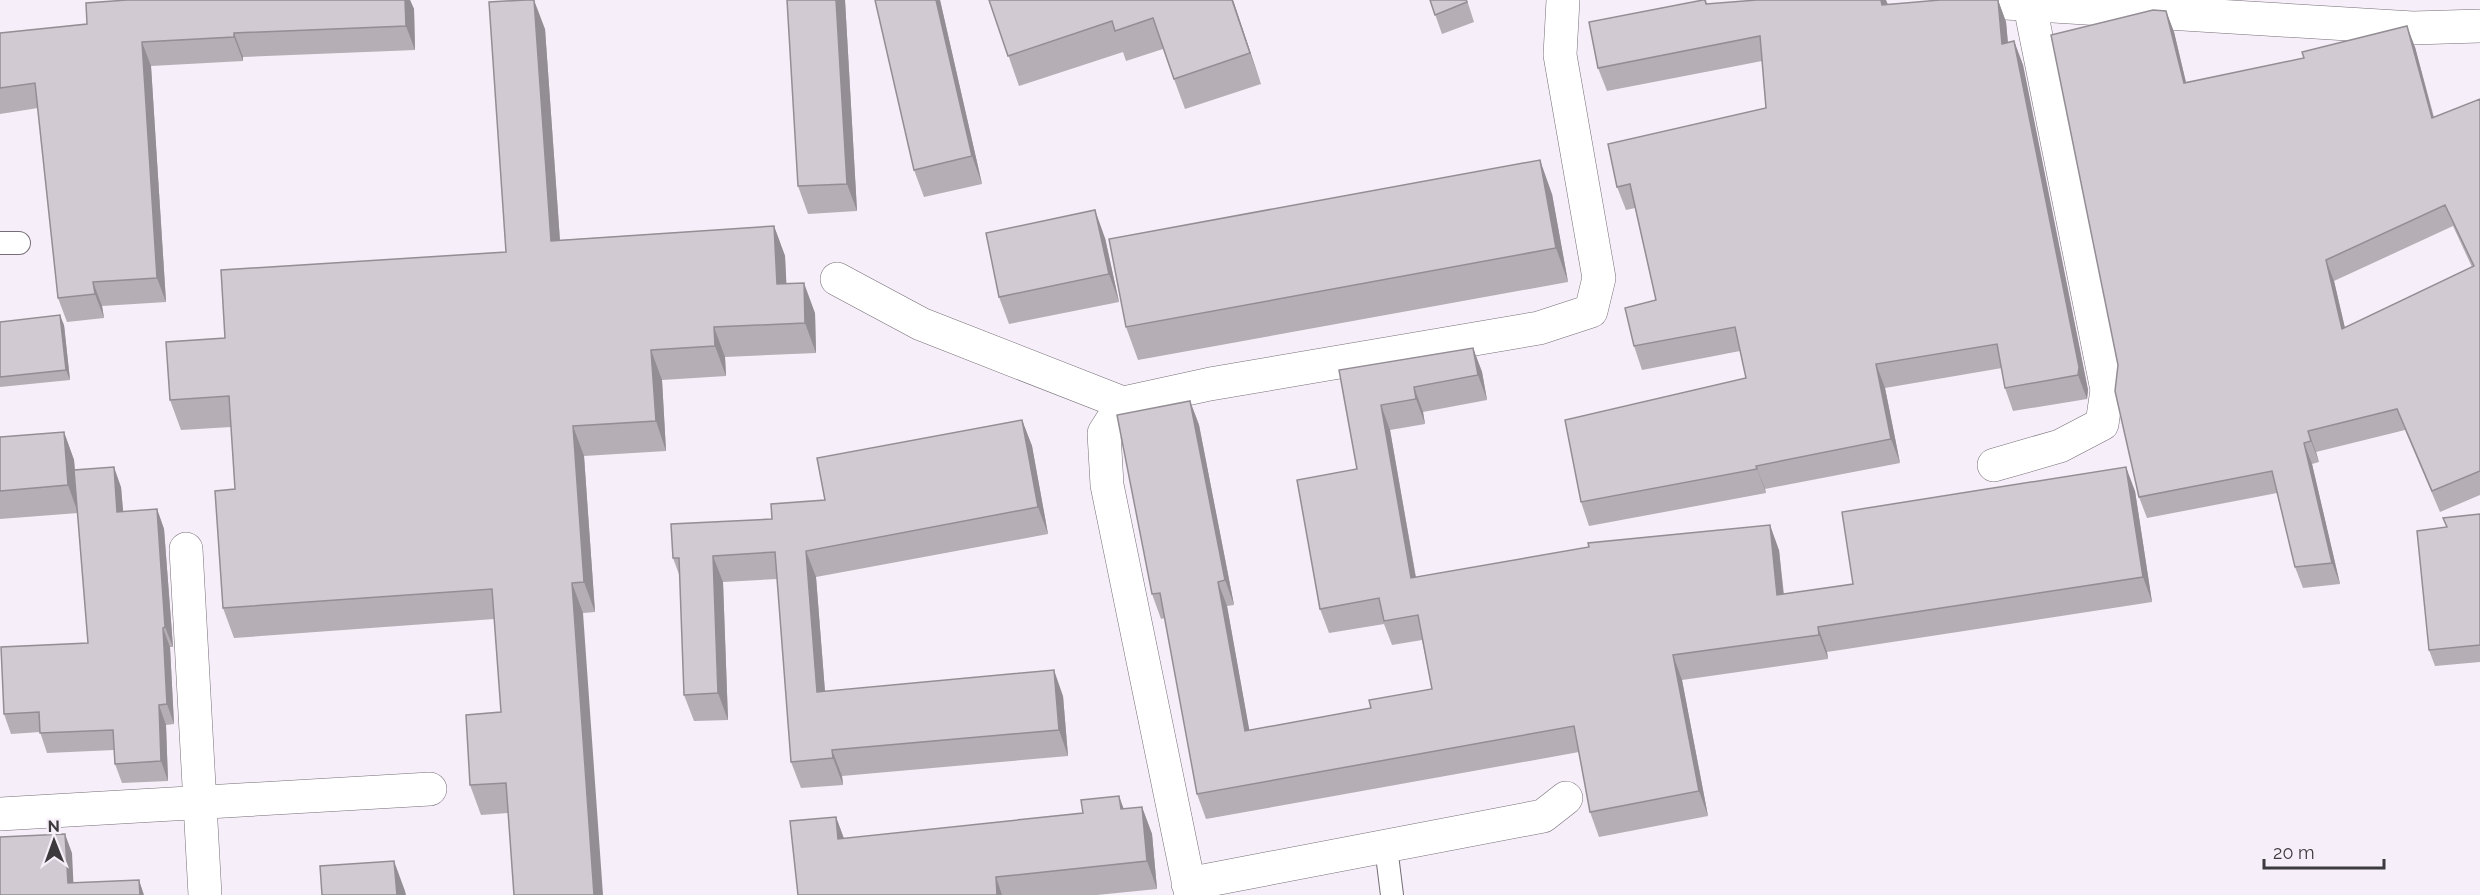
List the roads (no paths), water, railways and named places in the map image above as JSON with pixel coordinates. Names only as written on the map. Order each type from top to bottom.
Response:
[{"type":"street","points":[[837,279],[921,324],[1123,403],[1210,384],[1539,328],[1591,311],[1599,278],[1560,55],[1563,0]]},
{"type":"street","points":[[1955,0],[2413,28],[2480,26]]},
{"type":"street","points":[[1994,465],[2060,446],[2102,424],[2107,390],[2030,6]]},
{"type":"street","points":[[1123,403],[1104,433],[1107,485],[1190,890],[1386,847],[1543,816],[1566,798]]},
{"type":"street","points":[[186,549],[205,895]]},
{"type":"street","points":[[0,814],[430,789]]},
{"type":"lane","points":[[1386,847],[1392,895]]}]
